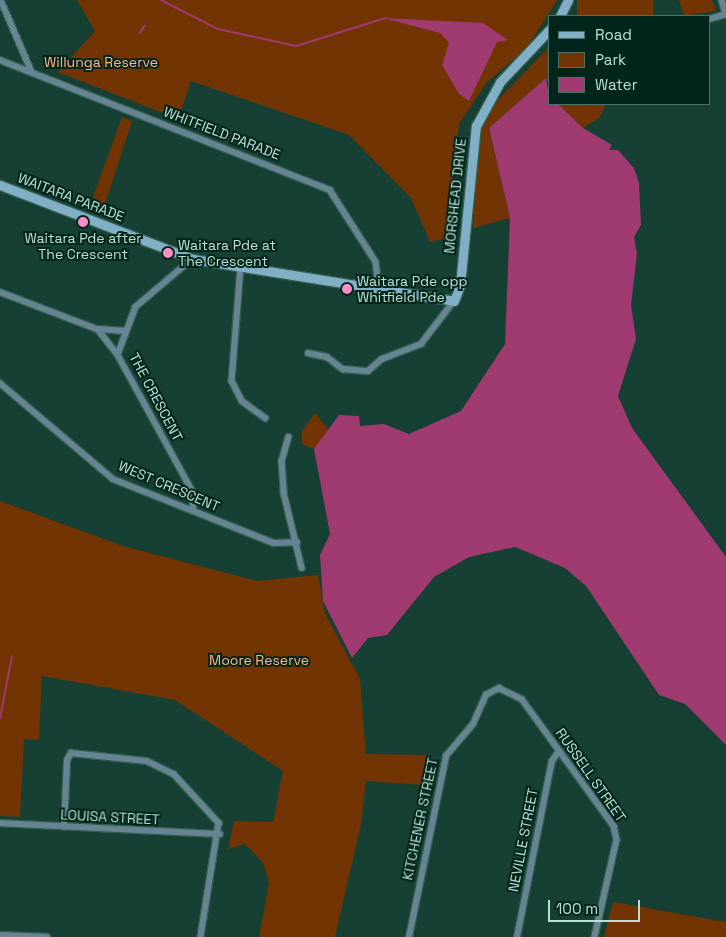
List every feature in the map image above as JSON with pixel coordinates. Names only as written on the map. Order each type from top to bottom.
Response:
[{"type":"street","points":[[1,0],[32,72]]},
{"type":"street","points":[[560,15],[568,0]]},
{"type":"street","points":[[711,19],[726,14],[722,0]]},
{"type":"street","name":"MORSHEAD DRIVE","points":[[308,353],[326,358],[343,369],[368,371],[382,359],[421,344],[454,301],[460,280],[476,126],[500,82],[548,31]]},
{"type":"street","name":"WHITFIELD PARADE","points":[[0,60],[330,190],[376,262],[379,288]]},
{"type":"street","name":"WAITARA PARADE","points":[[0,185],[193,259],[454,301]]},
{"type":"street","name":"THE CRESCENT","points":[[193,259],[139,304],[126,331],[118,355],[192,490],[194,511]]},
{"type":"street","points":[[241,267],[232,381],[242,400],[264,418]]},
{"type":"street","points":[[0,292],[97,329],[126,331]]},
{"type":"street","points":[[97,329],[118,355]]},
{"type":"street","name":"WEST CRESCENT","points":[[0,383],[113,479],[274,543],[297,542]]},
{"type":"street","points":[[289,437],[282,474],[302,568]]},
{"type":"street","name":"RUSSELL STREET","points":[[490,691],[504,688],[518,695],[559,750],[617,835],[595,937]]},
{"type":"street","name":"KITCHENER STREET","points":[[408,937],[444,763],[454,742],[473,724],[490,691]]},
{"type":"street","name":"NEVILLE STREET","points":[[517,937],[552,761],[559,750]]},
{"type":"street","points":[[64,827],[67,760],[78,752],[164,767],[201,799],[217,820],[220,834],[200,937]]},
{"type":"street","name":"LOUISA STREET","points":[[0,823],[220,834]]},
{"type":"street","points":[[0,935],[48,937]]},
{"type":"green space","name":"Willunga Reserve","points":[[77,0],[557,0],[527,48],[487,82],[459,124],[447,238],[430,242],[411,198],[349,135],[191,81],[178,119],[58,72],[95,31]]},
{"type":"green space","points":[[577,0],[653,0],[653,15],[577,15]]},
{"type":"green space","points":[[679,0],[712,0],[716,11],[690,15],[684,15]]},
{"type":"green space","points":[[548,48],[548,82],[546,78],[489,128],[510,218],[473,228],[480,125],[490,108]]},
{"type":"green space","points":[[559,105],[606,105],[599,118],[583,128]]},
{"type":"green space","points":[[122,117],[132,121],[102,213],[89,208]]},
{"type":"green space","points":[[315,413],[329,430],[314,449],[302,444],[302,431]]},
{"type":"green space","name":"Moore Reserve","points":[[0,501],[123,546],[257,581],[318,575],[325,613],[360,679],[366,754],[428,755],[422,785],[366,781],[361,824],[335,937],[259,937],[269,883],[263,863],[245,844],[228,849],[234,821],[273,822],[283,771],[175,700],[42,676],[39,740],[24,739],[20,817],[0,816]]},
{"type":"green space","points":[[613,902],[726,922],[726,937],[604,937]]},
{"type":"water","points":[[383,18],[483,23],[508,40],[497,42],[469,101],[459,94],[442,65],[449,43],[440,33]]},
{"type":"water","points":[[546,78],[548,105],[559,105],[583,128],[612,145],[609,150],[618,150],[634,168],[639,183],[641,225],[634,237],[637,254],[631,305],[636,339],[618,396],[632,428],[726,557],[726,745],[685,704],[659,695],[586,586],[565,568],[515,547],[469,557],[434,577],[387,635],[368,638],[352,658],[323,601],[320,555],[330,534],[314,449],[339,415],[359,416],[360,426],[384,424],[409,434],[461,411],[505,344],[510,218],[489,128]]},
{"type":"waterway","points":[[161,0],[218,29],[296,46],[386,18]]},
{"type":"waterway","points":[[140,33],[145,25]]},
{"type":"waterway","points":[[0,718],[12,656]]},
{"type":"place","name":"Waitara Pde after The Crescent","points":[[83,222]]},
{"type":"place","name":"Waitara Pde at The Crescent","points":[[168,253]]},
{"type":"place","name":"Waitara Pde opp Whitfield Pde","points":[[347,289]]}]
